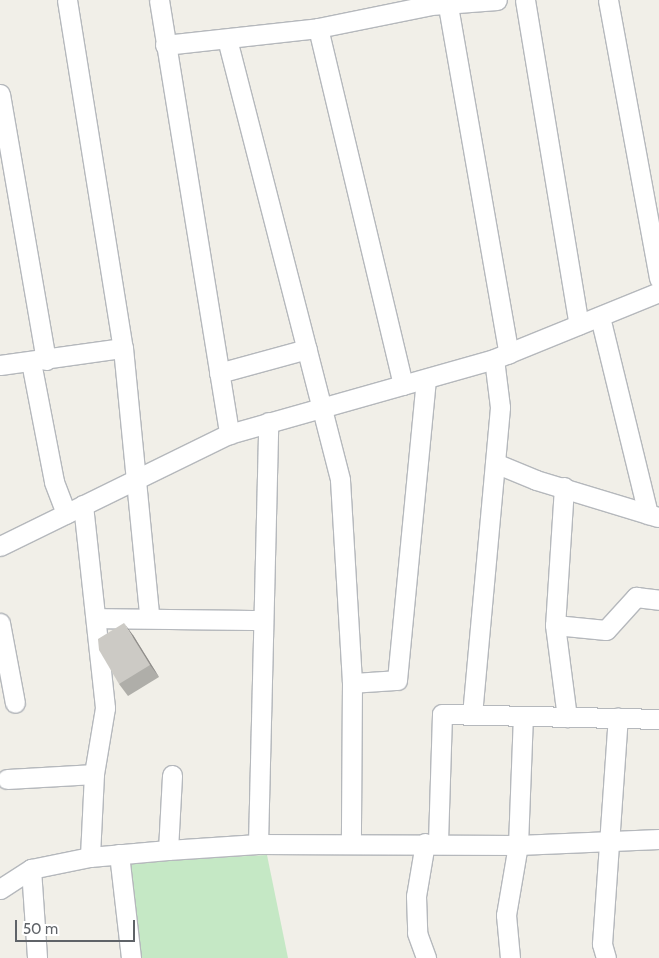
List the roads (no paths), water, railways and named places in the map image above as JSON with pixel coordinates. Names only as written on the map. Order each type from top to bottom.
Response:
[{"type":"street","points":[[67,0],[123,348],[149,615]]},
{"type":"street","points":[[159,0],[229,434]]},
{"type":"street","points":[[165,45],[318,28],[448,6],[497,0]]},
{"type":"street","points":[[524,0],[579,325]]},
{"type":"street","points":[[608,0],[659,278]]},
{"type":"street","points":[[448,6],[502,357],[500,406],[472,714]]},
{"type":"street","points":[[318,28],[403,385]]},
{"type":"street","points":[[226,39],[323,407],[340,480],[352,683],[351,843]]},
{"type":"street","points":[[0,94],[39,361],[54,482],[66,514]]},
{"type":"street","points":[[0,546],[229,434],[502,357],[659,292]]},
{"type":"street","points":[[600,316],[654,515]]},
{"type":"street","points":[[0,365],[123,348]]},
{"type":"street","points":[[219,372],[307,349]]},
{"type":"street","points":[[352,683],[397,680],[426,379]]},
{"type":"street","points":[[258,844],[268,422]]},
{"type":"street","points":[[495,463],[654,515]]},
{"type":"street","points":[[564,487],[554,625],[566,717]]},
{"type":"street","points":[[83,505],[105,708],[94,774],[90,857]]},
{"type":"street","points":[[554,625],[606,630],[636,597],[659,600]]},
{"type":"street","points":[[96,618],[149,615],[263,620]]},
{"type":"street","points":[[0,623],[15,703]]},
{"type":"street","points":[[426,958],[417,933],[416,915],[432,842],[442,714],[659,719]]},
{"type":"street","points":[[510,958],[506,915],[518,845],[523,716]]},
{"type":"street","points":[[606,958],[602,944],[618,718]]},
{"type":"street","points":[[7,779],[94,774]]},
{"type":"street","points":[[168,850],[172,774]]},
{"type":"street","points":[[0,889],[31,870],[90,857],[168,850],[258,844],[432,842],[518,845],[659,839]]},
{"type":"street","points":[[119,854],[131,958]]},
{"type":"street","points":[[31,870],[37,958]]}]
